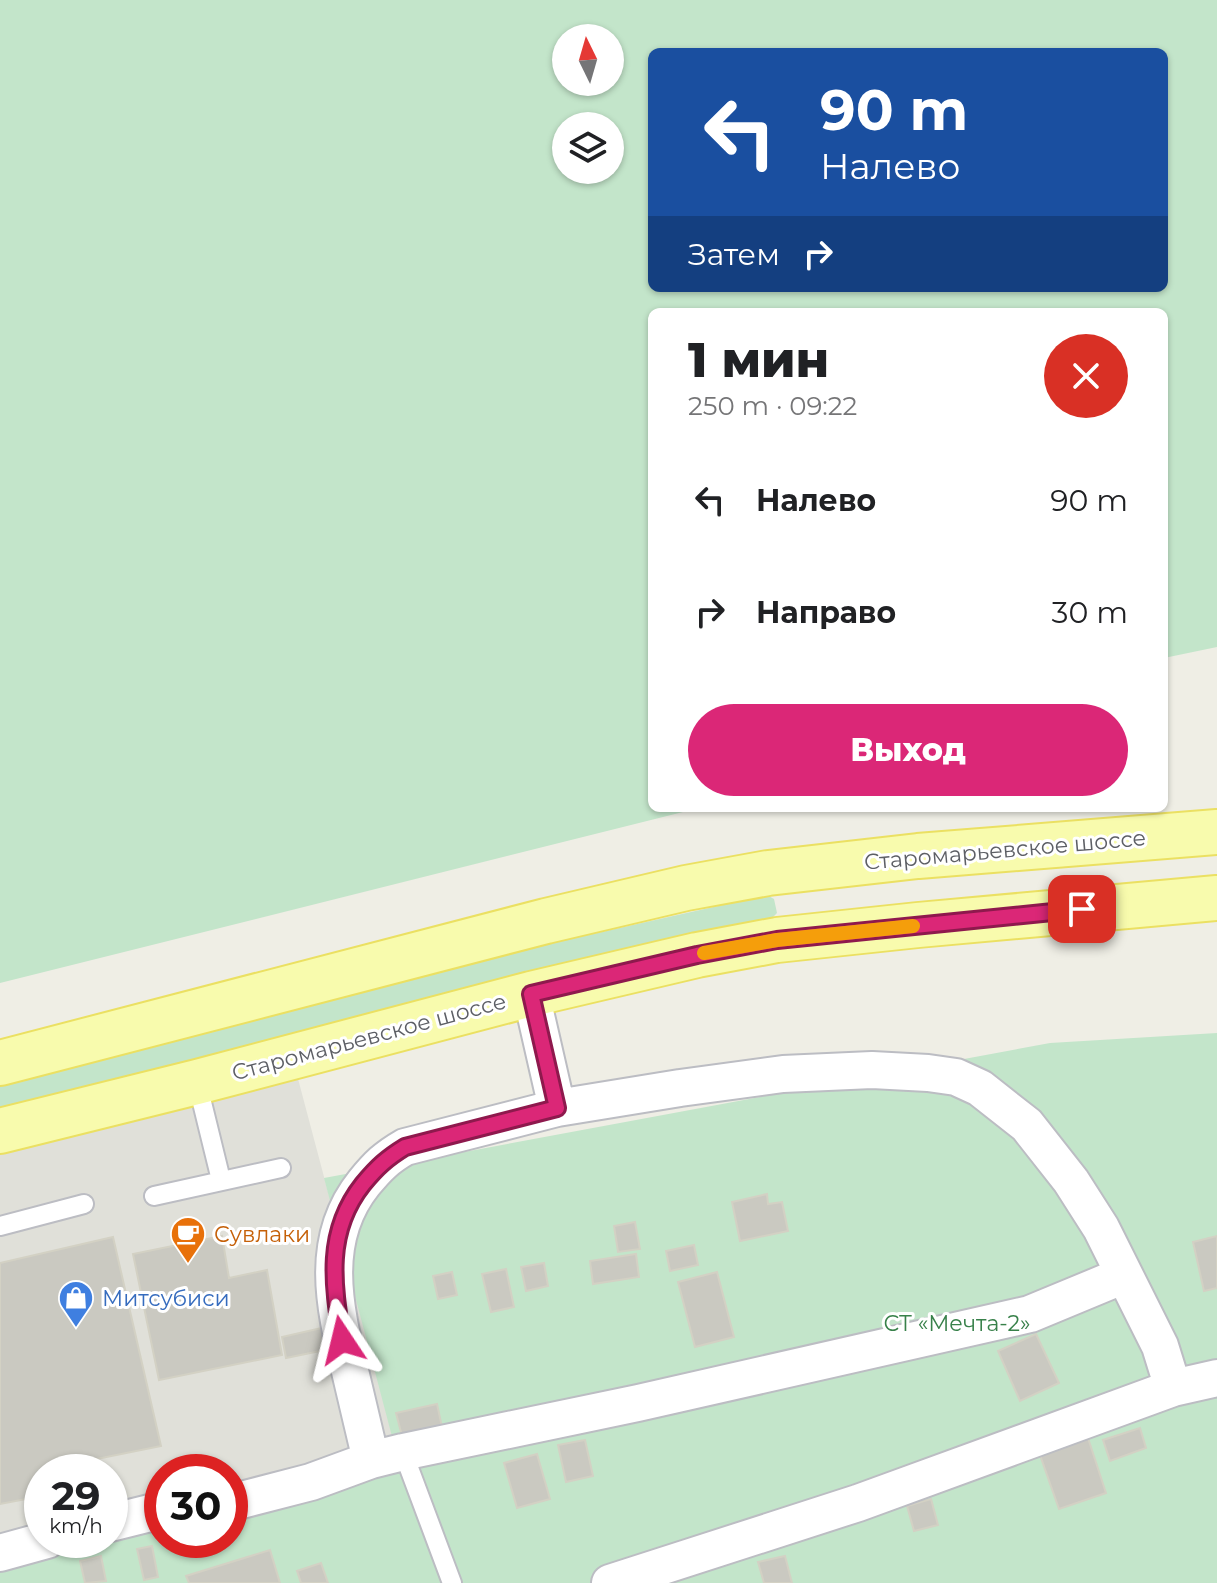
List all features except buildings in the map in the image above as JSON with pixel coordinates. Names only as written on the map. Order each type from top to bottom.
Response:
[{"type":"main road","name":"Старомарьевское шоссе","points":[[0,1063],[546,921],[768,873],[918,856],[1217,832]]},
{"type":"main road","name":"Старомарьевское шоссе","points":[[0,1131],[531,994],[697,955],[777,940],[1217,898]]},
{"type":"street","points":[[531,994],[557,1108]]},
{"type":"street","points":[[387,1456],[342,1340],[335,1296],[334,1253],[339,1228],[350,1200],[385,1158],[405,1147],[557,1108],[783,1074],[872,1070],[956,1077],[980,1088],[1027,1125],[1071,1181],[1101,1228],[1160,1346],[1173,1388]]},
{"type":"street","points":[[248,1498],[311,1482],[387,1456],[722,1385],[1030,1314],[1124,1275]]},
{"type":"street","points":[[610,1583],[858,1503],[1173,1388],[1217,1378]]},
{"type":"street","points":[[0,1553],[24,1546]]},
{"type":"lane","points":[[197,1082],[221,1180]]},
{"type":"lane","points":[[154,1196],[281,1168]]},
{"type":"lane","points":[[0,1226],[84,1204]]},
{"type":"lane","points":[[387,1456],[452,1583]]},
{"type":"shaded area","points":[[297,1075],[401,1467],[248,1506],[248,1454],[144,1454],[144,1525],[128,1529],[128,1454],[24,1454],[24,1558],[0,1564],[0,1151]]},
{"type":"green space","points":[[0,0],[1217,0],[1217,647],[1168,657],[1168,308],[648,308],[648,812],[683,812],[0,983]]},
{"type":"green space","points":[[767,895],[774,899],[777,913],[770,920],[0,1111],[0,1085],[561,941]]},
{"type":"green space","name":"СТ «Мечта-2»","points":[[1217,1033],[1217,1583],[0,1583],[0,1564],[24,1558],[128,1558],[128,1533],[144,1527],[144,1558],[248,1558],[248,1506],[400,1467],[324,1178],[1050,1043]]},
{"type":"slow traffic","points":[[704,953],[777,940],[913,926]]},
{"type":"place","name":"Сувлаки","points":[[188,1265]]},
{"type":"place","name":"Митсубиси","points":[[76,1329]]},
{"type":"route","points":[[342,1340],[335,1296],[334,1253],[339,1228],[350,1200],[385,1158],[405,1147],[557,1108],[531,994],[697,955],[777,940],[1082,909]]}]
